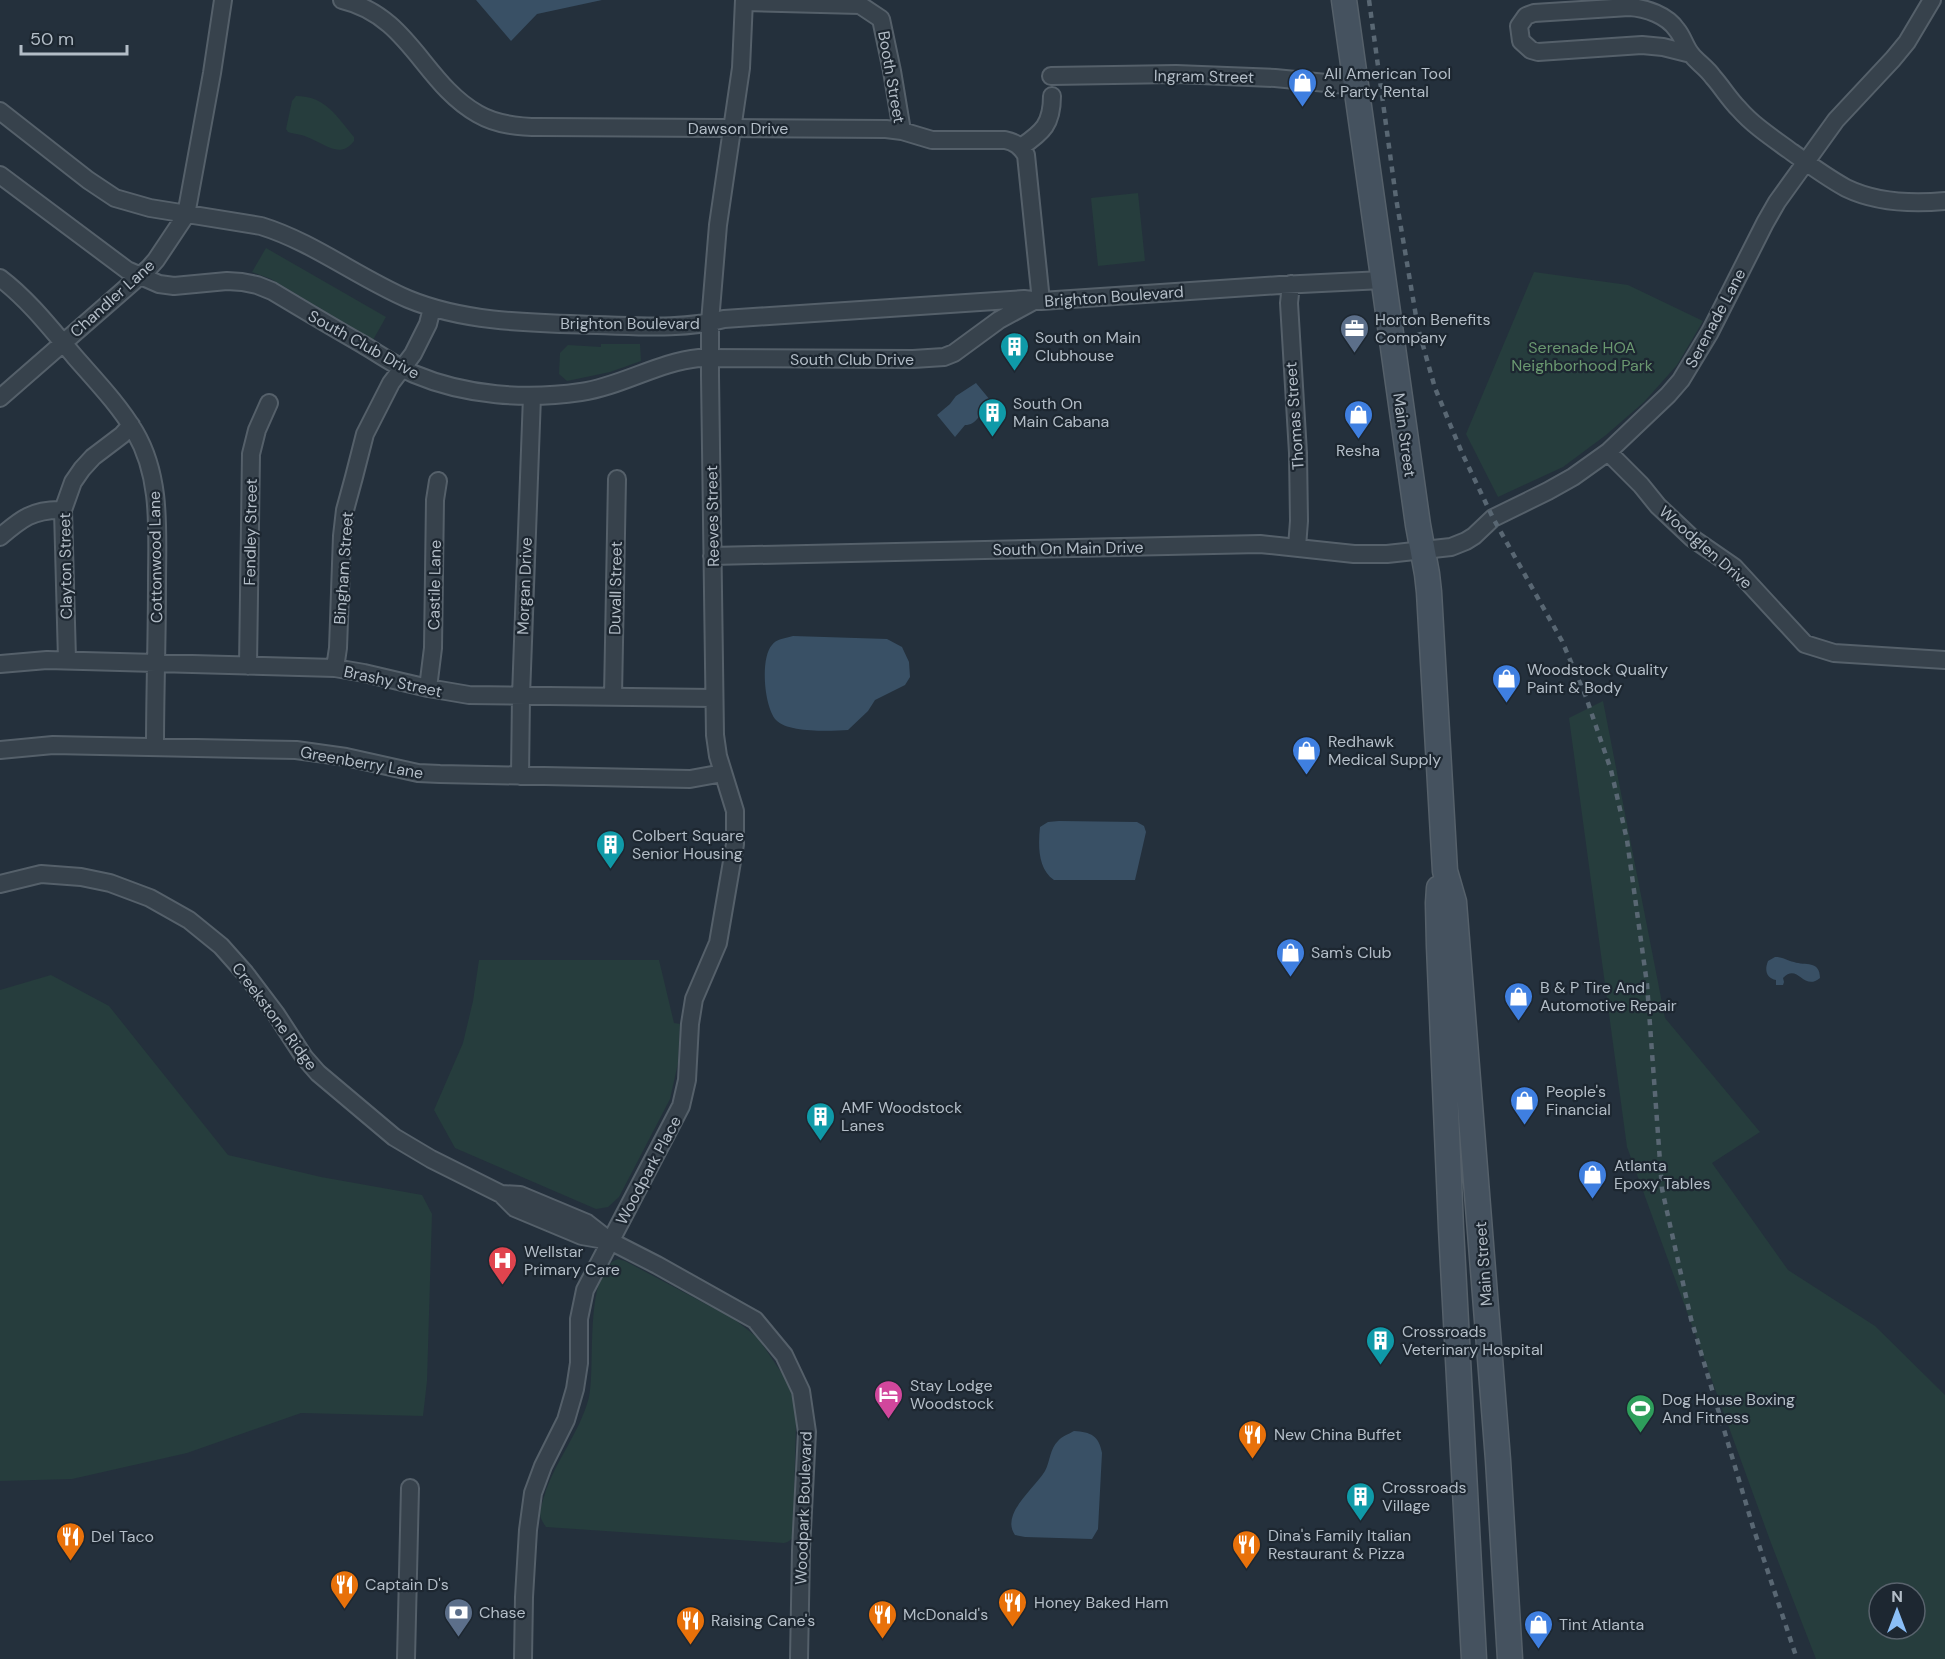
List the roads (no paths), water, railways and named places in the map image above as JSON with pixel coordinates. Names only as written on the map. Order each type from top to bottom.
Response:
[{"type":"main road","name":"Main Street","points":[[1344,0],[1429,592],[1445,871],[1454,902],[1500,1483],[1510,1659]]},
{"type":"main road","name":"Main Street","points":[[1445,871],[1439,891],[1439,946],[1450,1218],[1474,1659]]},
{"type":"street","name":"Chandler Lane","points":[[0,398],[156,260],[186,215],[223,0]]},
{"type":"street","name":"Dawson Drive","points":[[342,0],[366,8],[391,25],[448,91],[478,115],[503,124],[541,127],[886,129],[932,140],[1005,140],[1021,147]]},
{"type":"street","name":"Serenade Lane","points":[[1423,550],[1451,547],[1466,541],[1492,518],[1573,477],[1608,452],[1681,380],[1710,332],[1765,223],[1805,161],[1836,120],[1907,42],[1932,0]]},
{"type":"street","name":"Reeves Street","points":[[690,1024],[694,999],[718,943],[735,844],[735,811],[718,756],[715,735],[710,322],[718,225],[741,68],[744,1]]},
{"type":"street","name":"Booth Street","points":[[744,1],[860,5],[881,19],[902,131]]},
{"type":"street","points":[[1691,54],[1663,47],[1642,45],[1538,52],[1531,50],[1521,41],[1519,26],[1526,16],[1534,13],[1642,8],[1666,19],[1677,28],[1691,54],[1751,121],[1846,188],[1887,200],[1945,201]]},
{"type":"street","name":"Ingram Street","points":[[1051,76],[1187,74],[1275,78],[1357,86]]},
{"type":"street","points":[[1038,301],[1026,155],[1021,147],[1035,137],[1050,119],[1052,96]]},
{"type":"street","name":"Brighton Boulevard","points":[[0,111],[104,192],[131,204],[261,226],[292,238],[385,289],[432,308],[486,318],[566,324],[700,325],[724,319],[1003,300],[1038,301],[1383,280]]},
{"type":"street","name":"South Club Drive","points":[[0,175],[128,270],[159,284],[174,286],[227,281],[257,285],[272,291],[402,368],[426,378],[490,393],[550,396],[596,389],[683,360],[944,357],[954,353],[1005,316],[1038,301]]},
{"type":"street","name":"Cottonwood Lane","points":[[0,278],[28,304],[119,409],[136,433],[148,461],[157,515],[155,747]]},
{"type":"street","name":"Thomas Street","points":[[1291,284],[1289,303],[1299,510],[1297,547]]},
{"type":"street","name":"Bingham Street","points":[[335,668],[345,510],[365,434],[391,383],[413,354],[428,324],[432,308]]},
{"type":"street","name":"Morgan Drive","points":[[520,776],[520,696],[531,396]]},
{"type":"street","name":"Fendley Street","points":[[248,666],[251,454],[257,430],[269,403]]},
{"type":"street","name":"Clayton Street","points":[[67,660],[63,510],[73,482],[82,469],[131,425]]},
{"type":"street","name":"Woodglen Drive","points":[[1608,452],[1658,506],[1692,538],[1734,567],[1805,644],[1834,653],[1945,660]]},
{"type":"street","name":"Duvall Street","points":[[613,697],[617,479]]},
{"type":"street","name":"Castile Lane","points":[[428,688],[432,648],[435,500],[438,481]]},
{"type":"street","points":[[0,537],[22,519],[37,512],[63,510]]},
{"type":"street","name":"South On Main Drive","points":[[712,556],[1260,544],[1371,555],[1423,550]]},
{"type":"street","name":"Brashy Street","points":[[0,664],[67,660],[335,668],[469,695],[714,698]]},
{"type":"street","name":"Greenberry Lane","points":[[0,750],[53,745],[296,750],[346,757],[418,773],[690,779],[723,773]]},
{"type":"street","name":"Creekstone Ridge","points":[[0,884],[41,874],[81,877],[110,883],[150,898],[189,921],[221,946],[276,1014],[304,1057],[331,1086],[393,1137],[501,1194],[520,1196],[587,1222],[610,1241]]},
{"type":"street","name":"Woodpark Place","points":[[523,1659],[528,1530],[533,1493],[543,1466],[566,1420],[575,1389],[579,1363],[579,1319],[585,1290],[681,1106],[689,1058],[690,1024]]},
{"type":"street","name":"Woodpark Boulevard","points":[[610,1241],[755,1320],[784,1355],[801,1391],[807,1432],[801,1550],[799,1659]]},
{"type":"street","points":[[406,1659],[410,1488]]},
{"type":"water","points":[[476,0],[602,0],[537,14],[511,41]]},
{"type":"water","points":[[976,383],[995,406],[990,409],[986,408],[975,421],[965,425],[955,437],[937,415],[956,396]]},
{"type":"water","points":[[793,636],[887,639],[902,647],[909,662],[910,677],[905,685],[875,700],[868,711],[848,730],[810,730],[790,727],[776,720],[772,714],[766,694],[765,671],[768,651],[772,645],[779,640]]},
{"type":"water","points":[[1048,822],[1137,822],[1144,826],[1146,832],[1135,880],[1054,880],[1042,863],[1039,834],[1040,827]]},
{"type":"water","points":[[1775,957],[1815,966],[1820,978],[1809,982],[1793,973],[1783,978],[1783,985],[1776,985],[1776,980],[1770,978],[1766,971],[1768,961]]},
{"type":"water","points":[[1074,1431],[1085,1432],[1093,1436],[1101,1447],[1098,1529],[1092,1539],[1015,1535],[1012,1519],[1015,1510],[1045,1471],[1055,1444]]},
{"type":"railway","points":[[1369,0],[1396,198],[1418,328],[1435,388],[1462,453],[1493,518],[1562,641],[1586,697],[1611,770],[1627,840],[1647,984],[1662,1189],[1691,1319],[1753,1527],[1797,1659]]},
{"type":"place","name":"All American Tool & Party Rental","points":[[1303,108]]},
{"type":"place","name":"Horton Benefits Company","points":[[1354,354]]},
{"type":"place","name":"South on Main Clubhouse","points":[[1014,372]]},
{"type":"place","name":"South On Main Cabana","points":[[992,438]]},
{"type":"place","name":"Resha","points":[[1358,440]]},
{"type":"place","name":"Woodstock Quality Paint & Body","points":[[1506,704]]},
{"type":"place","name":"Redhawk Medical Supply","points":[[1307,776]]},
{"type":"place","name":"Colbert Square Senior Housing","points":[[611,870]]},
{"type":"place","name":"Sam's Club","points":[[1290,978]]},
{"type":"place","name":"B & P Tire And Automotive Repair","points":[[1519,1022]]},
{"type":"place","name":"People's Financial","points":[[1525,1126]]},
{"type":"place","name":"AMF Woodstock Lanes","points":[[820,1142]]},
{"type":"place","name":"Atlanta Epoxy Tables","points":[[1593,1200]]},
{"type":"place","name":"Wellstar Primary Care","points":[[503,1286]]},
{"type":"place","name":"Crossroads Veterinary Hospital","points":[[1381,1366]]},
{"type":"place","name":"Stay Lodge Woodstock","points":[[889,1420]]},
{"type":"place","name":"Dog House Boxing And Fitness","points":[[1641,1434]]},
{"type":"place","name":"New China Buffet","points":[[1253,1460]]},
{"type":"place","name":"Crossroads Village","points":[[1361,1522]]},
{"type":"place","name":"Del Taco","points":[[70,1562]]},
{"type":"place","name":"Dina's Family Italian Restaurant & Pizza","points":[[1247,1570]]},
{"type":"place","name":"Captain D's","points":[[344,1610]]},
{"type":"place","name":"Honey Baked Ham","points":[[1013,1628]]},
{"type":"place","name":"Chase","points":[[458,1638]]},
{"type":"place","name":"McDonald's","points":[[882,1640]]},
{"type":"place","name":"Raising Cane's","points":[[690,1646]]},
{"type":"place","name":"Tint Atlanta","points":[[1538,1650]]},
{"type":"park label","name":"Serenade HOA Neighborhood Park","points":[[1582,356]]}]
